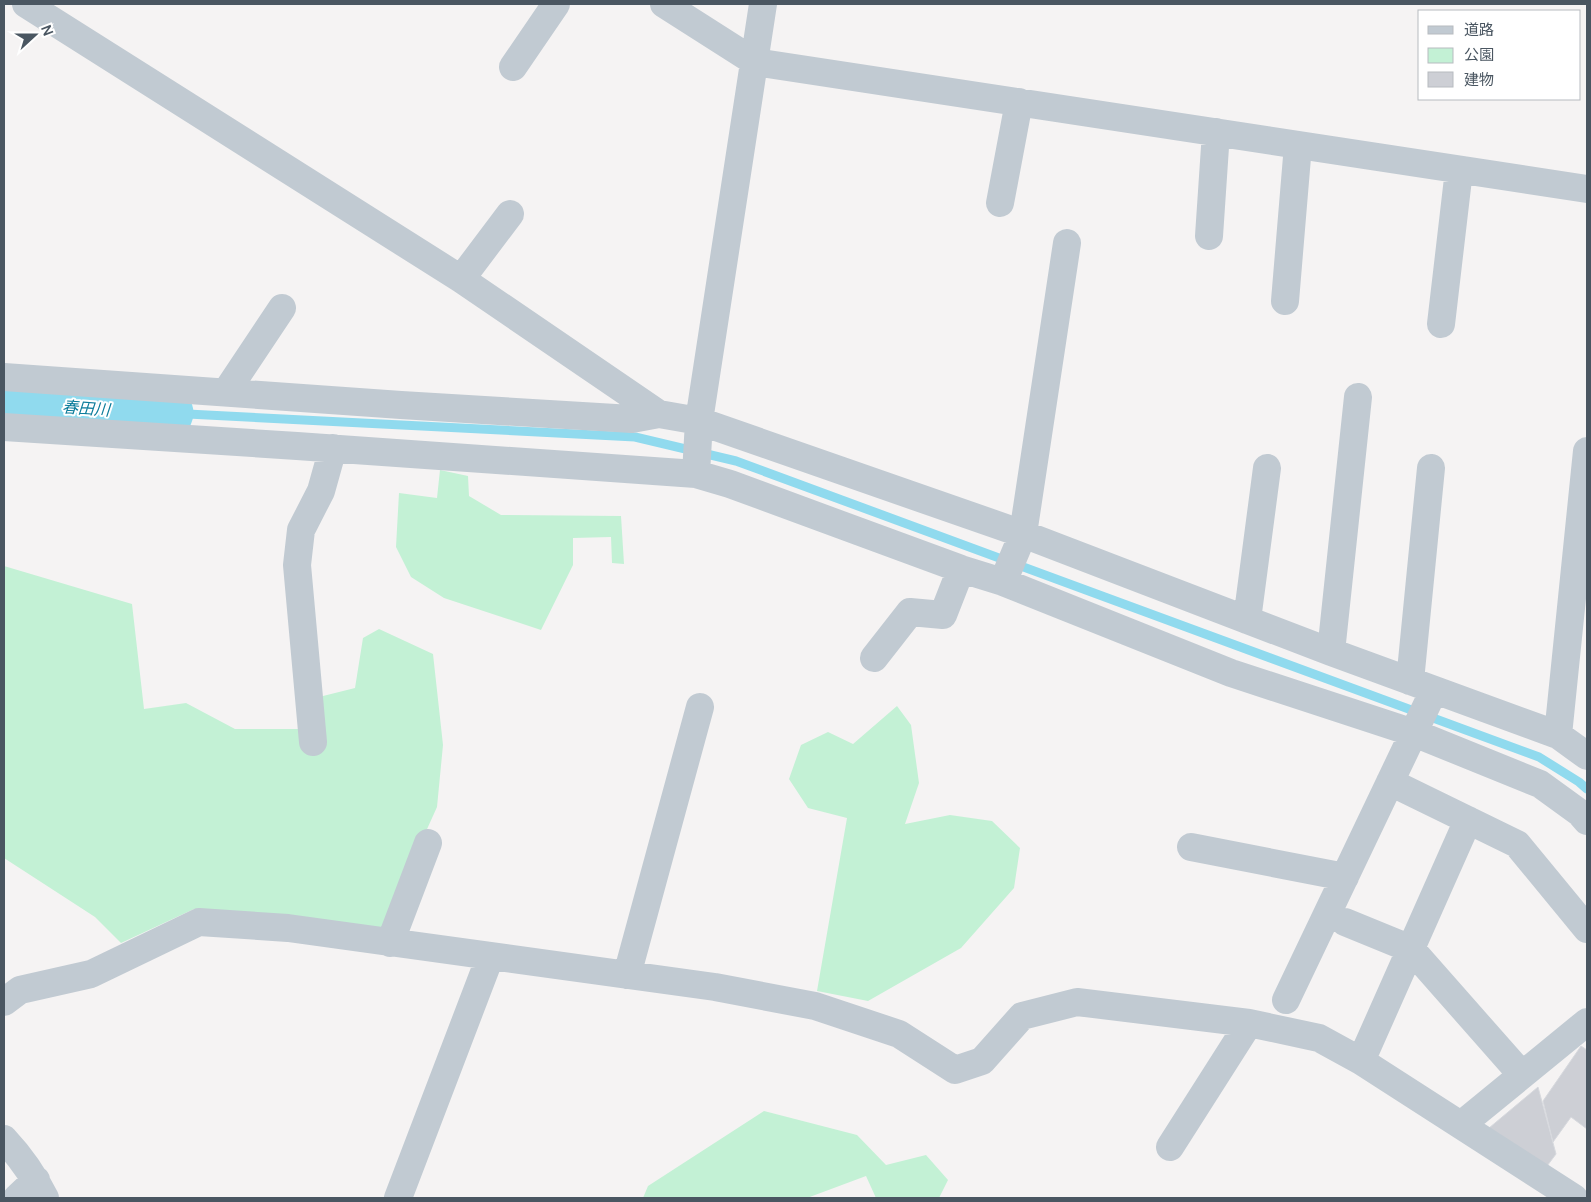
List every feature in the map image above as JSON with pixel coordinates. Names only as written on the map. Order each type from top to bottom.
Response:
[{"type":"street","points":[[26,4],[461,279],[659,414],[699,425],[1023,534],[1331,652],[1558,735],[1587,756]]},
{"type":"street","points":[[513,66],[556,4]]},
{"type":"street","points":[[664,4],[755,62],[1587,189]]},
{"type":"street","points":[[696,474],[699,425],[764,4]]},
{"type":"street","points":[[1000,204],[1019,102]]},
{"type":"street","points":[[1209,236],[1216,132]]},
{"type":"street","points":[[1285,301],[1298,145]]},
{"type":"street","points":[[1441,324],[1459,170]]},
{"type":"street","points":[[461,279],[510,214]]},
{"type":"street","points":[[1003,582],[1023,534],[1067,243]]},
{"type":"street","points":[[226,392],[282,308]]},
{"type":"street","points":[[4,377],[632,418],[659,414]]},
{"type":"street","points":[[1331,652],[1358,397]]},
{"type":"street","points":[[4,428],[333,448],[696,474],[730,484],[961,569],[1003,582],[1231,673],[1414,733],[1540,784],[1580,813],[1587,821]]},
{"type":"street","points":[[313,742],[297,565],[301,530],[321,491],[333,448]]},
{"type":"street","points":[[1558,735],[1587,451]]},
{"type":"street","points":[[1246,620],[1267,468]]},
{"type":"street","points":[[1286,1000],[1414,733],[1422,685],[1431,468]]},
{"type":"street","points":[[874,658],[910,612],[943,615],[961,569]]},
{"type":"street","points":[[627,975],[700,707]]},
{"type":"street","points":[[1390,782],[1517,844],[1587,929]]},
{"type":"street","points":[[1361,1062],[1468,820]]},
{"type":"street","points":[[390,943],[428,844]]},
{"type":"street","points":[[1190,847],[1345,877]]},
{"type":"street","points":[[4,1002],[20,990],[91,974],[199,922],[288,928],[715,988],[815,1006],[898,1034],[955,1070],[982,1061],[1022,1016],[1077,1002],[1249,1022],[1319,1038],[1361,1062],[1574,1198]]},
{"type":"street","points":[[1345,922],[1411,949],[1522,1075]]},
{"type":"street","points":[[398,1198],[490,957]]},
{"type":"street","points":[[1170,1147],[1249,1022]]},
{"type":"street","points":[[1461,1125],[1587,1022]]},
{"type":"street","points":[[4,1139],[18,1155],[33,1192]]},
{"type":"green space","points":[[440,470],[468,476],[469,496],[501,515],[621,516],[624,564],[612,563],[611,537],[573,538],[573,565],[541,630],[444,598],[411,577],[396,547],[399,493],[437,498]]},
{"type":"green space","points":[[4,566],[132,604],[144,709],[186,703],[235,729],[323,729],[319,697],[355,688],[363,638],[379,629],[433,654],[443,745],[437,807],[381,931],[194,909],[121,943],[95,917],[4,858]]},
{"type":"green space","points":[[897,706],[911,725],[919,783],[905,824],[950,815],[992,821],[1020,848],[1014,888],[961,948],[868,1001],[817,991],[847,818],[808,808],[789,779],[801,745],[828,732],[853,744]]},
{"type":"green space","points":[[764,1111],[857,1135],[886,1165],[926,1155],[948,1180],[939,1198],[876,1198],[866,1176],[807,1198],[643,1198],[648,1186]]},
{"type":"building","points":[[1581,1046],[1587,1050],[1587,1129],[1571,1117],[1553,1142],[1543,1101]]},
{"type":"building","points":[[1538,1087],[1556,1154],[1547,1166],[1489,1128]]},
{"type":"waterway","name":"春田川","points":[[4,403],[168,413]]},
{"type":"waterway","points":[[168,413],[635,437],[736,461],[1539,757],[1587,789]]}]
